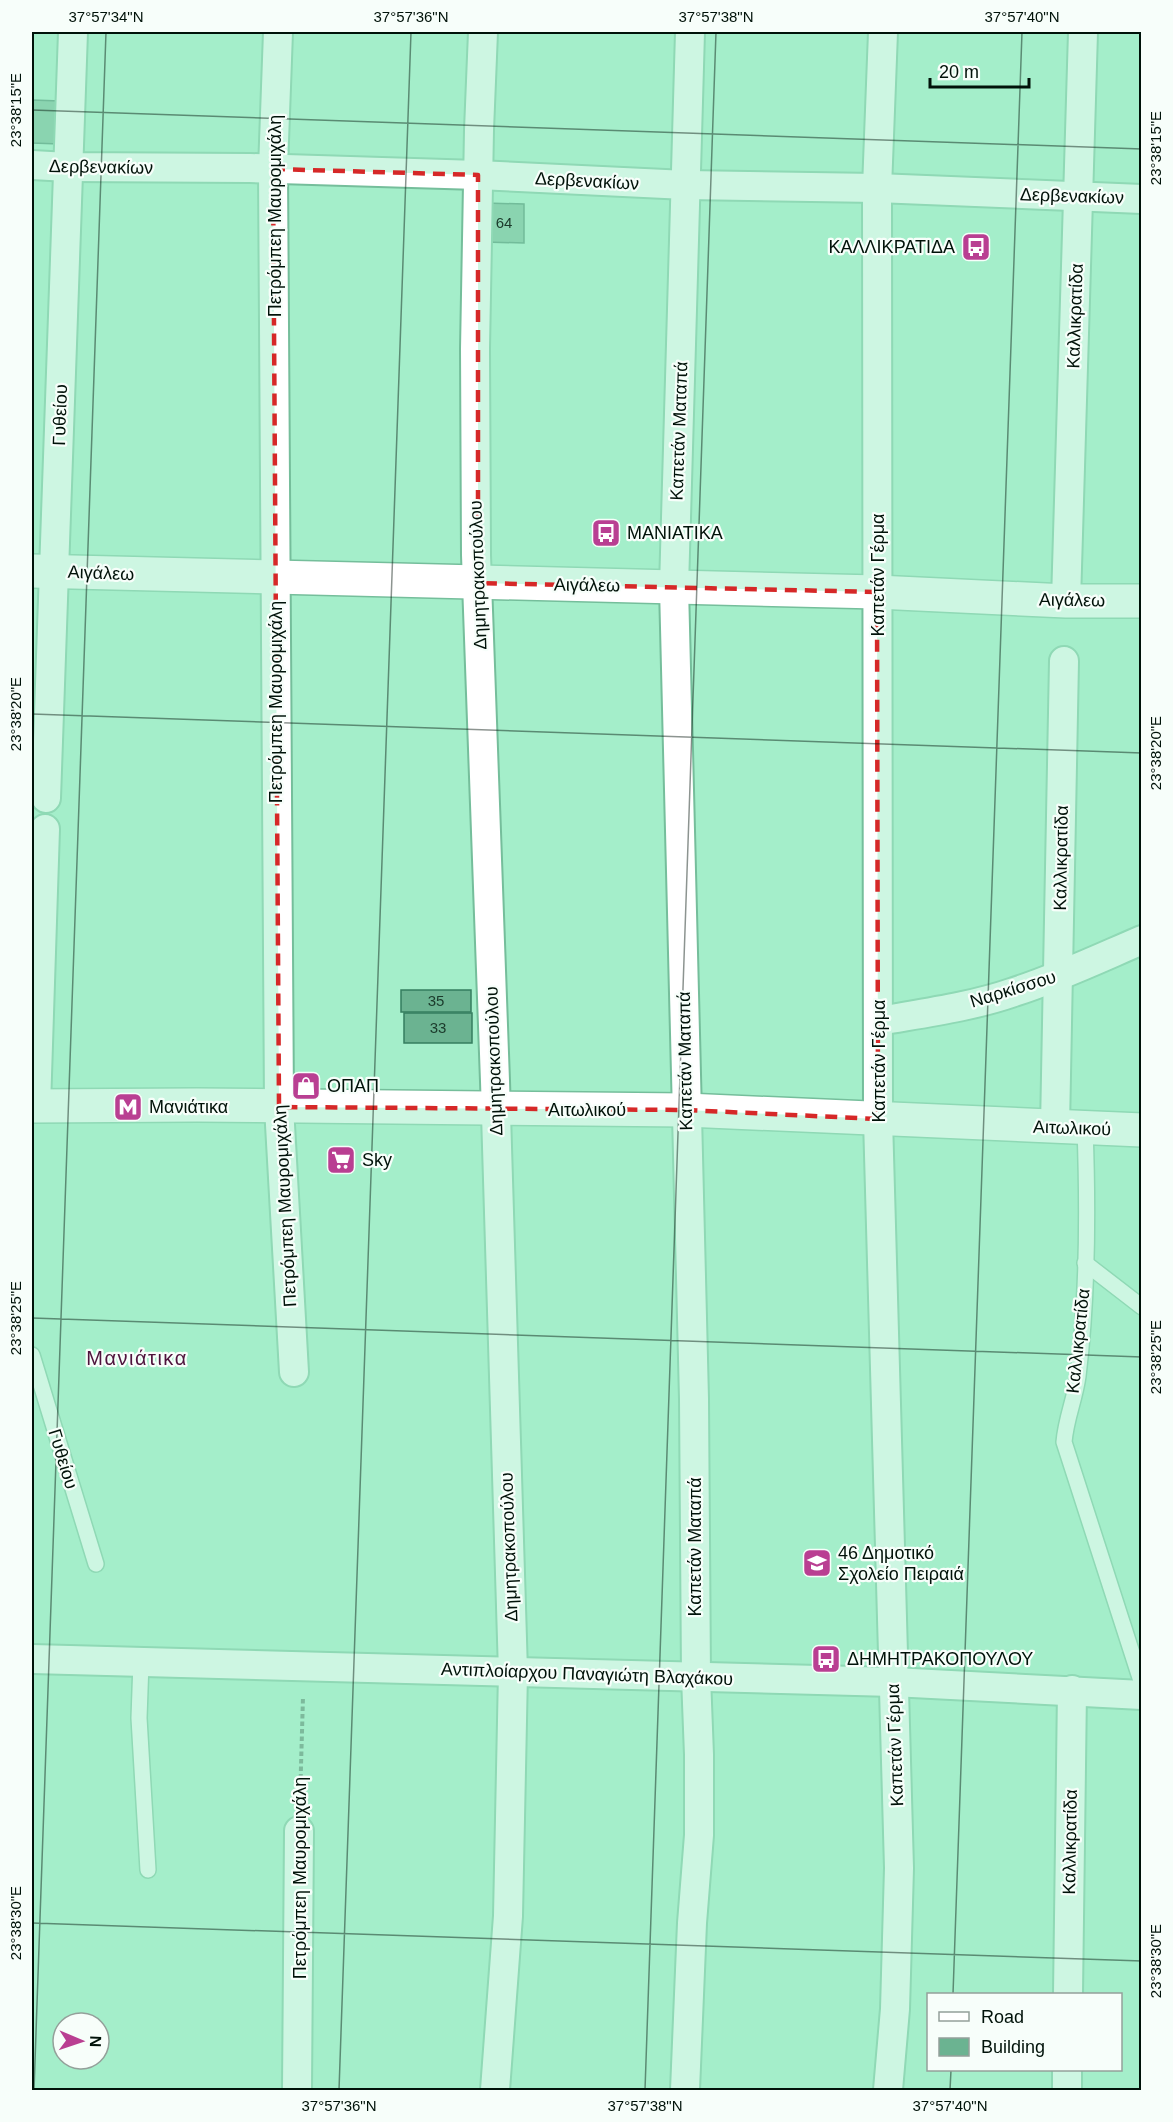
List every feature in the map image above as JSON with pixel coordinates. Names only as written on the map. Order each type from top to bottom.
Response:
[{"type":"street","name":"Γυθείου","points":[[46,798],[43,571],[68,167],[73,32]]},
{"type":"street","name":"Πετρόμπεη Μαυρομιχάλη","points":[[278,32],[273,169],[279,1107],[294,1372]]},
{"type":"street","name":"Δημητρακοπούλου","points":[[483,32],[475,349],[478,583],[513,1672],[508,1916],[495,2091]]},
{"type":"street","name":"Καπετάν Ματαπά","points":[[685,2091],[692,1923],[699,1835],[694,1399],[674,587],[690,32]]},
{"type":"street","name":"Καπετάν Γέρμα","points":[[883,32],[877,188],[878,1119],[899,1868],[895,2009],[888,2091]]},
{"type":"street","name":"Καλλικρατίδα","points":[[1066,601],[1083,32]]},
{"type":"street","name":"Δερβενακίων","points":[[32,165],[478,175],[686,185],[877,188],[1142,199]]},
{"type":"street","name":"Αιγάλεω","points":[[43,571],[877,592],[1066,601],[1142,601]]},
{"type":"street","name":"Καλλικρατίδα","points":[[1064,661],[1060,975],[1070,1128]]},
{"type":"street","points":[[34,1106],[45,830]]},
{"type":"street","name":"Ναρκίσσου","points":[[879,1021],[955,1007],[1013,993],[1142,939]]},
{"type":"street","name":"Αιτωλικού","points":[[34,1106],[686,1110],[1142,1130]]},
{"type":"street","name":"Αντιπλοίαρχου Παναγιώτη Βλαχάκου","points":[[32,1659],[893,1682],[1142,1695]]},
{"type":"street","name":"Καλλικρατίδα","points":[[1068,1993],[1072,1690]]},
{"type":"street","name":"Πετρόμπεη Μαυρομιχάλη","points":[[297,2091],[299,1831]]},
{"type":"street","points":[[1067,2071],[1067,2091]]},
{"type":"lane","name":"Καλλικρατίδα","points":[[1070,1128],[1085,1263],[1078,1376],[1065,1422],[1064,1442],[1142,1684]]},
{"type":"lane","points":[[1085,1263],[1142,1307]]},
{"type":"lane","name":"Γυθείου","points":[[33,1366],[96,1564]]},
{"type":"lane","points":[[141,1662],[139,1718],[148,1870]]},
{"type":"path","name":"Πετρόμπεη Μαυρομιχάλη","points":[[299,1831],[304,1666]]},
{"type":"highlighted area","points":[[273,169],[478,175],[478,583],[877,592],[878,1119],[686,1110],[279,1107]]},
{"type":"building","points":[[32,100],[60,101],[59,144],[32,143]]},
{"type":"building","points":[[485,203],[524,204],[524,243],[484,242]]},
{"type":"building","points":[[401,990],[471,990],[471,1012],[401,1012]]},
{"type":"building","points":[[404,1013],[472,1013],[472,1043],[404,1043]]},
{"type":"place","name":"ΚΑΛΛΙΚΡΑΤΙΔΑ","points":[[976,247]]},
{"type":"place","name":"ΜΑΝΙΑΤΙΚΑ","points":[[606,533]]},
{"type":"place","name":"ΟΠΑΠ","points":[[306,1086]]},
{"type":"place","name":"Μανιάτικα","points":[[128,1107]]},
{"type":"place","name":"Sky","points":[[341,1160]]},
{"type":"place","name":"46 Δημοτικό Σχολείο Πειραιά","points":[[817,1563]]},
{"type":"place","name":"ΔΗΜΗΤΡΑΚΟΠΟΥΛΟΥ","points":[[826,1659]]},
{"type":"district","name":"Μανιάτικα","points":[[137,1358]]}]
